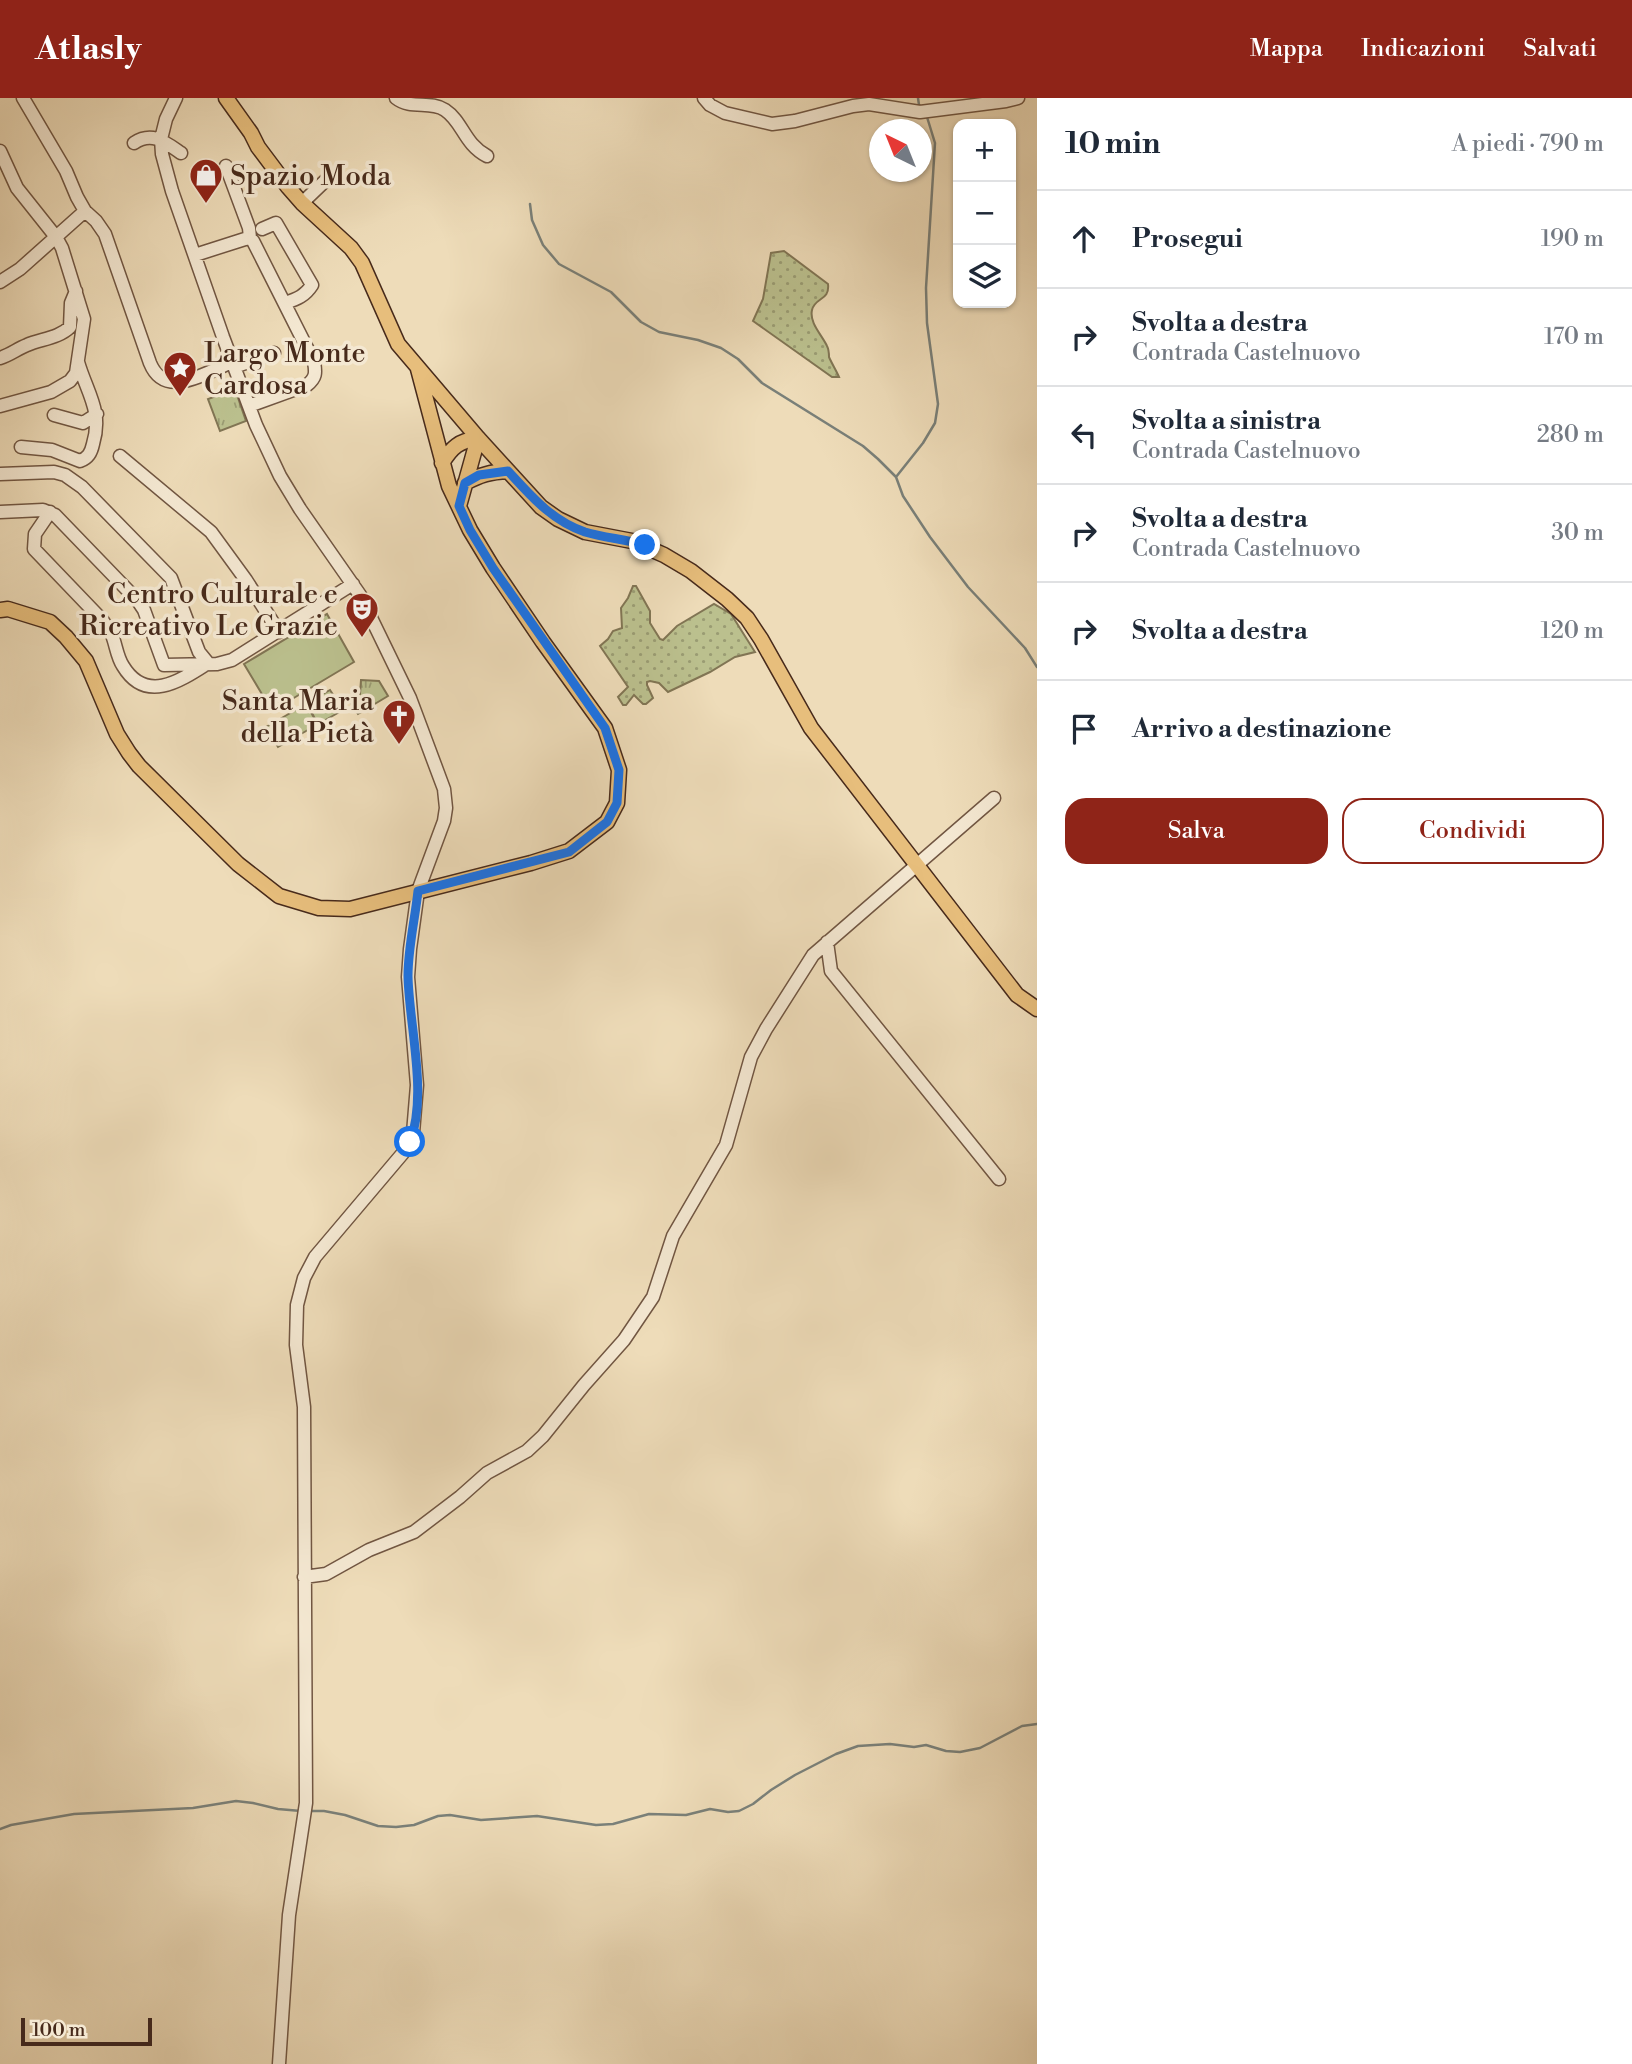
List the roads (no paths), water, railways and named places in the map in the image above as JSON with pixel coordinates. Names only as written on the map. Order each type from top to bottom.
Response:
[{"type":"main road","points":[[226,98],[258,147],[302,203],[351,248],[362,262],[398,344],[541,507],[585,532],[645,545],[691,571],[727,598],[747,618],[811,728],[1017,995],[1037,1009]]},
{"type":"main road","points":[[0,610],[8,609],[50,622],[66,637],[86,661],[117,734],[139,766],[239,864],[279,896],[319,908],[349,909],[569,852],[607,822],[617,803],[619,770],[605,728],[493,568],[470,530],[449,486],[418,369]]},
{"type":"main road","points":[[442,463],[456,444],[478,438]]},
{"type":"main road","points":[[459,506],[478,438]]},
{"type":"main road","points":[[465,483],[479,475],[508,471]]},
{"type":"street","points":[[23,98],[66,171],[77,198],[105,234],[150,363],[157,375],[173,383],[274,353]]},
{"type":"street","points":[[176,98],[166,119],[161,139],[162,154],[172,191],[233,365],[280,476],[360,594],[410,698],[444,789],[446,808],[444,821],[418,891],[410,949],[408,977],[417,1085],[413,1133],[403,1153],[315,1257],[304,1278],[297,1306],[296,1345],[304,1406],[306,1803],[289,1915],[279,2064]]},
{"type":"street","points":[[396,98],[410,105],[442,108],[452,117],[475,150],[487,156]]},
{"type":"street","points":[[704,98],[710,105],[725,113],[772,124],[869,104],[920,112],[1018,98]]},
{"type":"street","points":[[134,143],[148,137],[161,139],[181,153]]},
{"type":"street","points":[[0,151],[17,188],[62,248],[84,318],[76,373],[65,385],[51,392],[0,406]]},
{"type":"street","points":[[226,166],[249,228],[250,238],[285,303],[314,362],[316,372],[314,380],[307,385],[249,406]]},
{"type":"street","points":[[302,203],[326,180]]},
{"type":"street","points":[[0,282],[20,269],[85,211]]},
{"type":"street","points":[[262,229],[276,223],[312,285],[300,298],[285,303]]},
{"type":"street","points":[[195,255],[250,238]]},
{"type":"street","points":[[0,358],[13,354],[23,346],[64,333],[70,327],[71,303],[76,290]]},
{"type":"street","points":[[21,447],[52,450],[74,460],[84,460],[91,452],[96,436],[97,414],[78,362]]},
{"type":"street","points":[[54,415],[83,423],[97,414]]},
{"type":"street","points":[[120,456],[212,534],[252,588],[279,632]]},
{"type":"street","points":[[0,474],[54,472],[65,475],[82,487],[171,579],[199,652],[208,663]]},
{"type":"street","points":[[0,512],[50,512],[138,601],[144,610],[164,665],[217,664],[232,660],[353,584]]},
{"type":"street","points":[[50,512],[35,534],[34,549],[103,621],[112,635],[122,665],[131,677],[154,688],[171,684],[208,663]]},
{"type":"street","points":[[304,1577],[326,1574],[369,1550],[414,1532],[487,1473],[527,1451],[543,1436],[624,1340],[653,1297],[673,1236],[726,1145],[751,1057],[813,955],[995,798]]},
{"type":"street","points":[[827,942],[831,971],[999,1179]]},
{"type":"waterway","points":[[918,98],[919,105]]},
{"type":"waterway","points":[[896,477],[935,423],[938,404],[927,323],[926,288],[935,143],[927,117]]},
{"type":"waterway","points":[[530,204],[532,220],[543,245],[559,264],[611,292],[641,322],[659,332],[721,348],[738,359],[762,383],[863,446],[878,459],[896,477],[903,496],[968,587],[1025,648],[1037,667]]},
{"type":"waterway","points":[[308,1811],[324,1811],[378,1826],[396,1827],[450,1815],[481,1820],[537,1816],[596,1825],[613,1824],[649,1814],[686,1815],[710,1809],[739,1811],[795,1775],[858,1746],[926,1745],[960,1752],[980,1748],[1022,1726],[1037,1724]]},
{"type":"waterway","points":[[0,1829],[74,1814],[193,1808],[236,1801],[301,1811]]},
{"type":"place","name":"Spazio Moda","points":[[206,205]]},
{"type":"place","name":"Largo Monte Cardosa","points":[[180,398]]},
{"type":"place","name":"Centro Culturale e Ricreativo Le Grazie","points":[[362,639]]},
{"type":"place","name":"Santa Maria della Pietà","points":[[399,746]]}]
